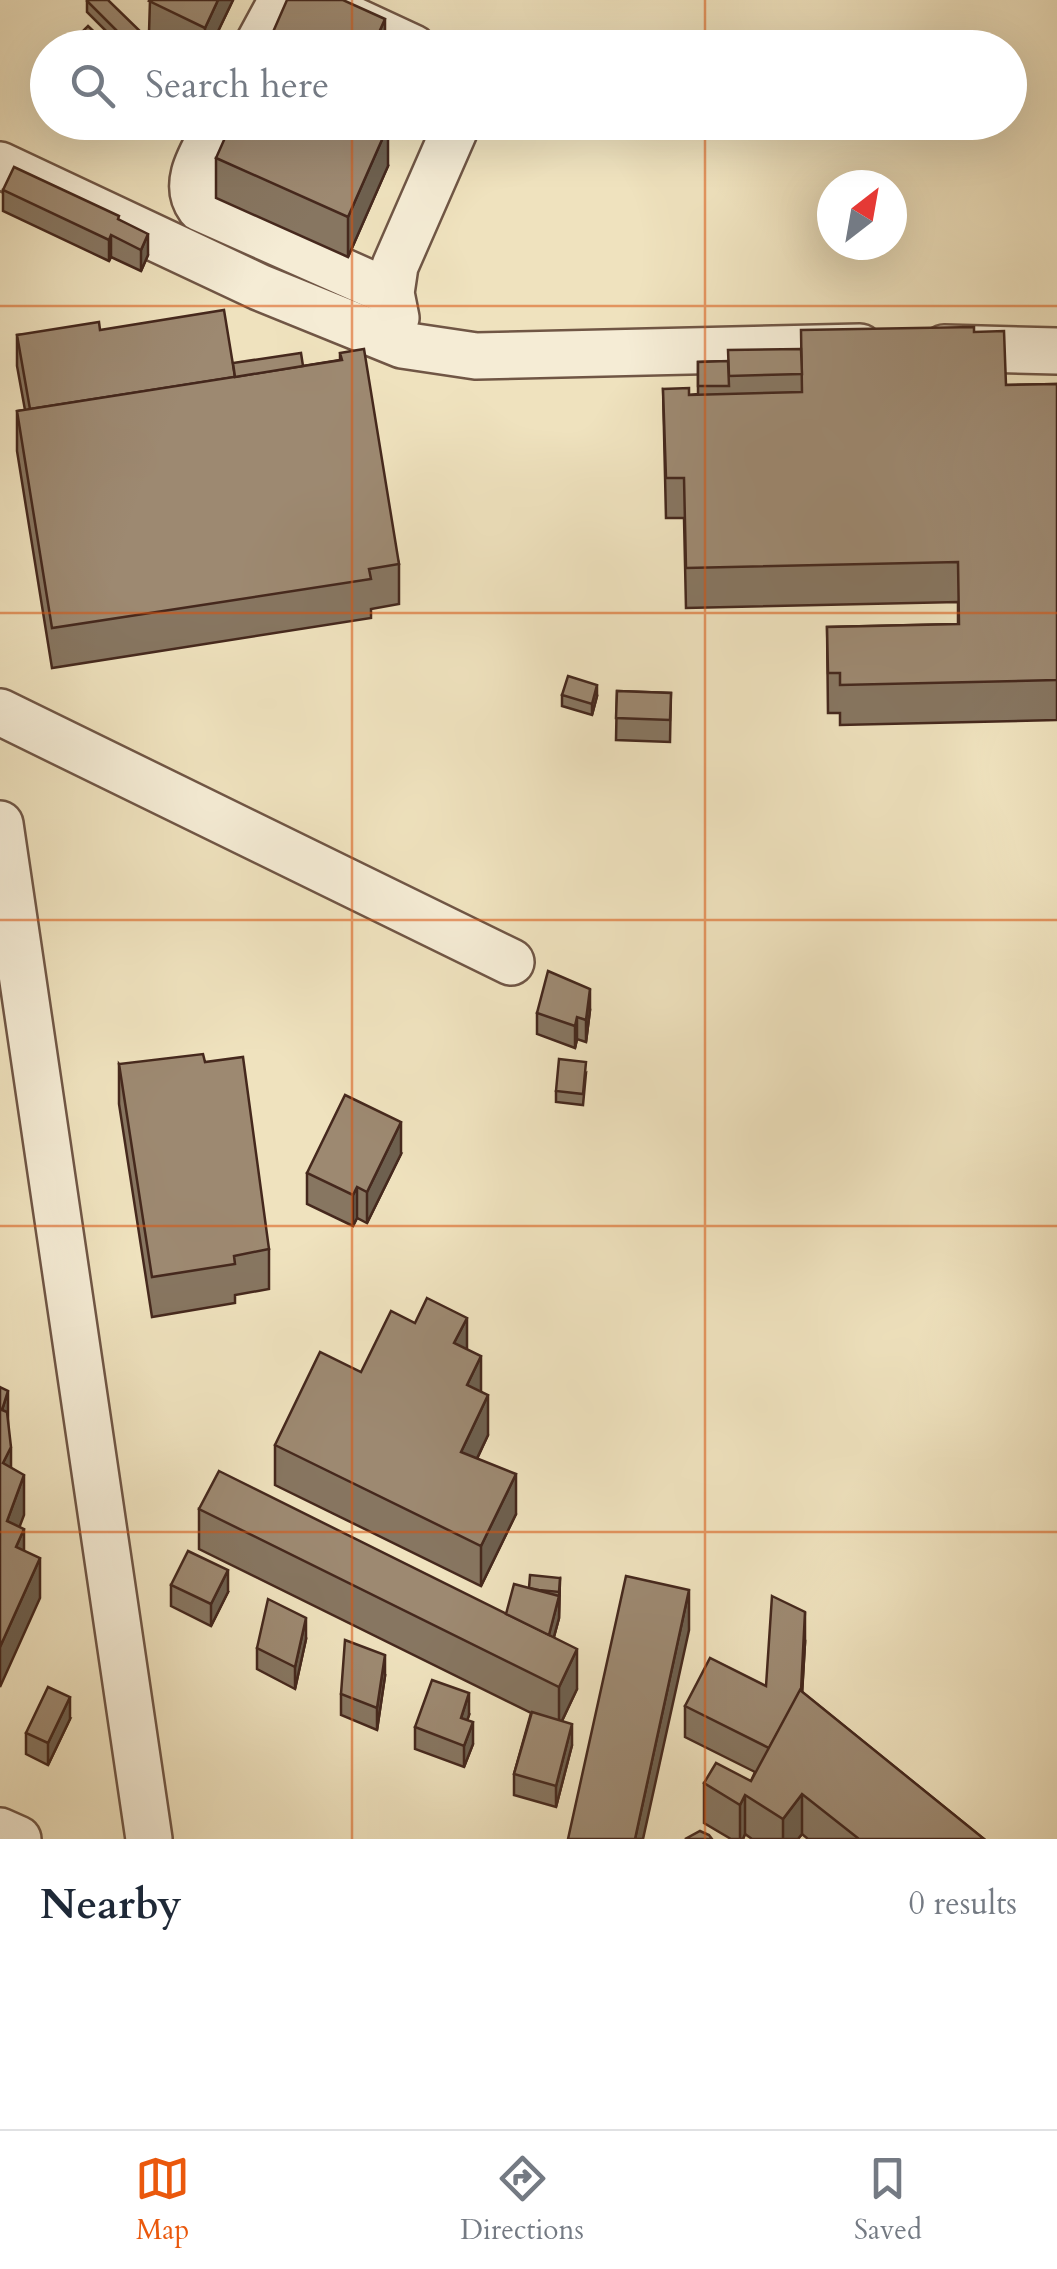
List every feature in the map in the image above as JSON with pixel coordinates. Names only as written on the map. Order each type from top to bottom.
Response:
[{"type":"street","points":[[266,30],[282,0]]},
{"type":"street","points":[[310,0],[374,30]]},
{"type":"street","points":[[210,140],[191,180],[192,196],[200,208],[391,293]]},
{"type":"street","points":[[402,344],[391,293],[395,266],[450,140]]},
{"type":"street","points":[[0,165],[259,287],[402,344],[476,356],[872,346],[1057,351]]},
{"type":"street","points":[[0,712],[511,962]]},
{"type":"street","points":[[0,824],[149,1839]]},
{"type":"street","points":[[0,1831],[18,1839]]},
{"type":"building","points":[[108,0],[139,30],[116,30],[87,1]]},
{"type":"building","points":[[150,0],[218,0],[205,28]]},
{"type":"building","points":[[287,0],[343,0],[385,19],[380,30],[274,30]]},
{"type":"building","points":[[224,140],[382,140],[348,217],[216,158]]},
{"type":"building","points":[[14,167],[119,216],[118,219],[148,234],[141,250],[111,235],[109,240],[3,190]]},
{"type":"building","points":[[224,310],[235,377],[30,409],[17,335],[99,322],[100,330]]},
{"type":"building","points":[[974,327],[974,332],[1004,331],[1006,385],[1057,384],[1057,680],[840,685],[840,673],[828,673],[827,627],[959,624],[958,562],[686,568],[684,478],[666,478],[663,389],[689,388],[689,395],[802,392],[801,330]]},
{"type":"building","points":[[364,349],[399,564],[369,569],[371,579],[52,628],[17,411],[342,360],[340,353]]},
{"type":"building","points":[[801,349],[802,374],[729,376],[728,350]]},
{"type":"building","points":[[301,353],[303,366],[235,377],[233,363]]},
{"type":"building","points":[[728,361],[729,386],[698,386],[698,362]]},
{"type":"building","points":[[568,676],[597,685],[592,704],[562,695]]},
{"type":"building","points":[[617,691],[671,693],[670,720],[616,718]]},
{"type":"building","points":[[548,971],[590,989],[586,1020],[577,1017],[575,1026],[537,1013]]},
{"type":"building","points":[[203,1054],[205,1062],[243,1057],[269,1249],[234,1256],[235,1264],[152,1277],[119,1064]]},
{"type":"building","points":[[559,1059],[586,1062],[583,1094],[556,1091]]},
{"type":"building","points":[[345,1095],[401,1122],[367,1192],[357,1187],[353,1195],[307,1173]]},
{"type":"building","points":[[427,1298],[467,1318],[454,1343],[481,1356],[467,1385],[488,1395],[461,1452],[516,1474],[481,1546],[275,1445],[320,1352],[361,1372],[391,1311],[415,1323]]},
{"type":"building","points":[[0,1387],[8,1391],[2,1410],[7,1412],[11,1447],[3,1463],[24,1475],[7,1521],[24,1529],[16,1547],[40,1558],[0,1647]]},
{"type":"building","points":[[219,1471],[577,1649],[559,1687],[199,1509]]},
{"type":"building","points":[[188,1551],[228,1570],[211,1604],[171,1585]]},
{"type":"building","points":[[530,1575],[560,1578],[559,1592],[529,1588]]},
{"type":"building","points":[[626,1576],[689,1590],[635,1839],[568,1839]]},
{"type":"building","points":[[514,1584],[559,1596],[549,1635],[506,1614]]},
{"type":"building","points":[[772,1596],[805,1612],[801,1691],[769,1748],[685,1706],[710,1658],[766,1686]]},
{"type":"building","points":[[268,1599],[306,1618],[295,1667],[257,1648]]},
{"type":"building","points":[[345,1640],[385,1655],[377,1708],[341,1694]]},
{"type":"building","points":[[432,1680],[469,1693],[461,1718],[473,1722],[464,1746],[415,1727]]},
{"type":"building","points":[[48,1687],[70,1697],[48,1743],[26,1733]]},
{"type":"building","points":[[800,1690],[984,1839],[859,1839],[802,1794],[783,1819],[745,1795],[740,1805],[704,1783],[716,1763],[751,1781]]},
{"type":"building","points":[[532,1712],[572,1724],[556,1786],[514,1774]]},
{"type":"building","points":[[700,1831],[712,1839],[685,1839]]}]
